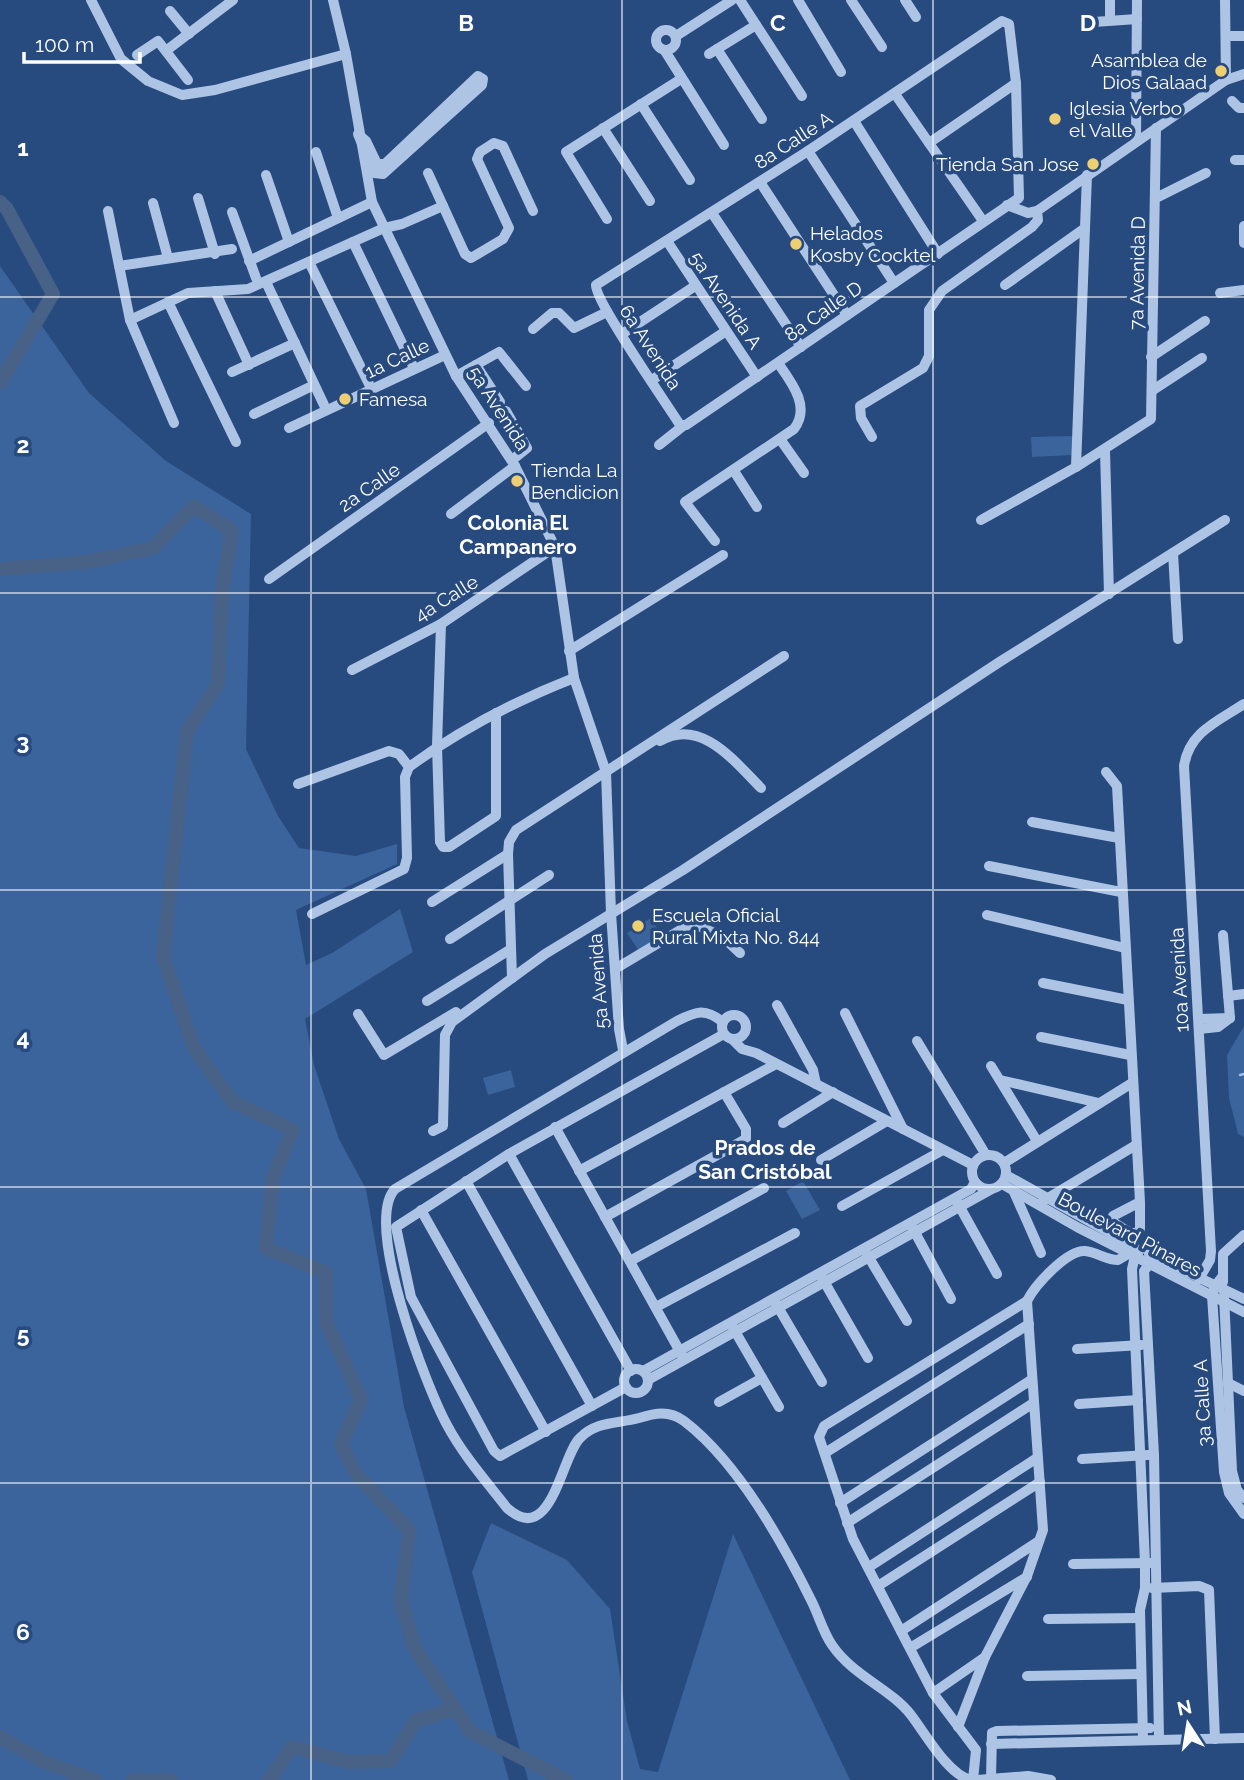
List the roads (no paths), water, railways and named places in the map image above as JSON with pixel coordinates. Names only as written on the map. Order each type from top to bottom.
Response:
[{"type":"street","points":[[91,0],[121,59],[148,81],[182,95],[215,90],[346,54]]},
{"type":"street","name":"5a Avenida","points":[[333,0],[346,54],[372,202],[385,224],[456,376],[514,463],[555,547],[574,678],[606,770],[611,913],[620,1046],[623,1050]]},
{"type":"street","points":[[676,36],[732,0]]},
{"type":"street","points":[[740,0],[802,96]]},
{"type":"street","points":[[798,0],[841,72]]},
{"type":"street","points":[[851,0],[882,47]]},
{"type":"street","points":[[905,0],[916,17]]},
{"type":"street","points":[[1110,0],[1110,20]]},
{"type":"street","points":[[1136,141],[1137,0]]},
{"type":"street","points":[[1225,0],[1226,80]]},
{"type":"street","points":[[167,50],[227,2]]},
{"type":"street","points":[[170,11],[189,34]]},
{"type":"street","points":[[1094,22],[1137,19]]},
{"type":"street","name":"8a Calle A","points":[[595,288],[854,121],[1002,21],[1009,23],[1016,83]]},
{"type":"street","points":[[756,25],[713,52],[762,119]]},
{"type":"street","points":[[676,36],[667,30],[657,35],[656,43],[665,51],[724,145]]},
{"type":"street","points":[[665,51],[675,47],[676,36]]},
{"type":"street","points":[[1231,36],[1244,36]]},
{"type":"street","points":[[138,55],[155,41],[167,50],[169,58],[188,80]]},
{"type":"street","points":[[1007,205],[1028,213],[1042,208],[1226,80],[1244,74]]},
{"type":"street","points":[[474,77],[483,79],[482,85],[383,174],[374,173],[358,134],[366,141],[377,164],[381,166],[474,77]]},
{"type":"street","points":[[607,219],[566,152],[681,79]]},
{"type":"street","points":[[929,143],[1016,83]]},
{"type":"street","points":[[1016,83],[1019,198],[1042,208]]},
{"type":"street","points":[[895,94],[984,221]]},
{"type":"street","points":[[1232,102],[1239,108],[1244,108]]},
{"type":"street","points":[[642,104],[690,180]]},
{"type":"street","points":[[854,121],[938,254]]},
{"type":"street","points":[[603,128],[650,201]]},
{"type":"street","name":"7a Avenida D","points":[[1105,451],[1151,419],[1156,128]]},
{"type":"street","points":[[428,173],[468,257],[477,256],[507,235],[509,228],[477,159],[480,152],[497,143],[503,146],[533,211]]},
{"type":"street","points":[[808,151],[894,283]]},
{"type":"street","points":[[316,152],[338,218]]},
{"type":"street","points":[[1156,198],[1206,173]]},
{"type":"street","points":[[266,175],[289,242]]},
{"type":"street","points":[[1076,467],[1087,175]]},
{"type":"street","points":[[760,182],[847,316]]},
{"type":"street","points":[[198,198],[215,254]]},
{"type":"street","name":"8a Calle D","points":[[659,445],[682,425],[778,363],[1019,198]]},
{"type":"street","points":[[249,261],[372,202]]},
{"type":"street","points":[[153,203],[168,258]]},
{"type":"street","points":[[130,320],[188,293],[248,289],[261,280],[309,262],[385,224],[443,206]]},
{"type":"street","points":[[872,437],[861,418],[860,407],[923,368],[929,356],[929,310],[950,284],[1032,227],[1042,208]]},
{"type":"street","points":[[108,211],[130,320],[174,423]]},
{"type":"street","points":[[232,212],[249,261],[295,343],[324,405]]},
{"type":"street","points":[[712,213],[801,347]]},
{"type":"street","points":[[1244,226],[1244,243]]},
{"type":"street","points":[[1005,285],[1085,228]]},
{"type":"street","name":"5a Avenida A","points":[[667,241],[757,377]]},
{"type":"street","points":[[353,242],[412,364]]},
{"type":"street","points":[[119,266],[215,254],[232,249]]},
{"type":"street","points":[[309,262],[369,384]]},
{"type":"street","points":[[622,334],[695,286]]},
{"type":"street","name":"6a Avenida","points":[[595,288],[607,312],[682,425]]},
{"type":"street","points":[[215,290],[249,365]]},
{"type":"street","points":[[1220,293],[1244,290]]},
{"type":"street","points":[[168,302],[236,442]]},
{"type":"street","points":[[533,329],[552,313],[559,313],[575,328],[607,312]]},
{"type":"street","points":[[1151,357],[1205,321]]},
{"type":"street","points":[[652,380],[726,331]]},
{"type":"street","points":[[232,372],[295,343]]},
{"type":"street","points":[[456,376],[499,352],[526,386]]},
{"type":"street","name":"1a Calle","points":[[289,428],[445,355]]},
{"type":"street","points":[[1153,390],[1202,358]]},
{"type":"street","points":[[715,541],[685,502],[780,439],[800,421],[801,409],[796,389],[778,363]]},
{"type":"street","points":[[451,514],[514,463],[527,449],[475,365]]},
{"type":"street","points":[[254,414],[314,385]]},
{"type":"street","name":"2a Calle","points":[[269,579],[489,423]]},
{"type":"street","points":[[780,439],[804,473]]},
{"type":"street","points":[[981,520],[1105,451],[1109,594]]},
{"type":"street","points":[[734,471],[757,507]]},
{"type":"street","points":[[433,1131],[443,1126],[445,1035],[452,1022],[512,978],[611,913],[1225,520]]},
{"type":"street","name":"4a Calle","points":[[352,670],[441,624],[555,547]]},
{"type":"street","points":[[1173,553],[1178,639]]},
{"type":"street","points":[[569,651],[723,555]]},
{"type":"street","points":[[441,624],[438,746],[440,842],[443,847],[449,847],[496,816],[496,713]]},
{"type":"street","points":[[512,978],[508,855],[509,842],[516,830],[784,656]]},
{"type":"street","points":[[312,914],[404,869],[407,858],[405,777],[408,767],[438,746],[496,713],[574,678]]},
{"type":"street","name":"10a Avenida","points":[[1199,1279],[1210,1260],[1211,1251],[1185,765],[1187,750],[1198,734],[1244,705]]},
{"type":"street","points":[[606,770],[667,737],[690,735],[721,748],[761,788]]},
{"type":"street","points":[[298,784],[389,751],[399,754],[408,767]]},
{"type":"street","points":[[1106,772],[1116,786],[1140,1202]]},
{"type":"street","points":[[1032,822],[1119,838]]},
{"type":"street","points":[[432,902],[508,855]]},
{"type":"street","points":[[989,866],[1121,891]]},
{"type":"street","points":[[450,939],[549,876]]},
{"type":"street","points":[[987,915],[1125,948]]},
{"type":"street","points":[[615,969],[692,923],[723,937],[740,953]]},
{"type":"street","points":[[1199,1024],[1230,1018],[1223,935]]},
{"type":"street","points":[[427,1000],[511,949]]},
{"type":"street","points":[[1043,983],[1128,1000]]},
{"type":"street","points":[[1228,996],[1244,995]]},
{"type":"street","points":[[358,1014],[384,1055],[455,1012],[479,1003]]},
{"type":"street","points":[[973,1165],[756,1053],[742,1049],[706,1005],[668,1022],[390,1195],[385,1230],[392,1274],[438,1407],[465,1453],[507,1508],[524,1516],[541,1512],[549,1505],[573,1447],[590,1429],[652,1413],[665,1413],[682,1419],[707,1442],[740,1480],[787,1556],[838,1653],[871,1684],[901,1704],[956,1773],[974,1780],[1028,1776],[1051,1780]]},
{"type":"street","points":[[777,1005],[813,1070],[816,1084]]},
{"type":"street","points":[[845,1013],[903,1129]]},
{"type":"street","points":[[625,1387],[506,1456],[500,1456],[494,1451],[411,1297],[396,1227],[509,1154],[726,1028],[736,1015],[743,1019],[746,1026],[744,1034]]},
{"type":"street","points":[[726,1028],[744,1034],[756,1053]]},
{"type":"street","points":[[1041,1037],[1130,1055]]},
{"type":"street","points":[[917,1041],[986,1155]]},
{"type":"street","points":[[579,1171],[776,1064]]},
{"type":"street","points":[[991,1066],[1037,1141]]},
{"type":"street","points":[[1000,1080],[1099,1103]]},
{"type":"street","points":[[1000,1182],[1004,1163],[1132,1083]]},
{"type":"street","points":[[605,1217],[746,1139],[746,1129],[724,1092]]},
{"type":"street","points":[[783,1123],[832,1092]]},
{"type":"street","points":[[821,1160],[887,1121]]},
{"type":"street","points":[[555,1127],[683,1356]]},
{"type":"street","points":[[1043,1201],[1136,1145]]},
{"type":"street","points":[[842,1206],[943,1150]]},
{"type":"street","points":[[509,1154],[641,1374],[642,1392],[634,1393],[625,1387]]},
{"type":"street","points":[[975,1182],[973,1165],[986,1155],[996,1156],[1004,1163]]},
{"type":"street","points":[[466,1181],[592,1406]]},
{"type":"street","points":[[975,1182],[1000,1182]]},
{"type":"street","points":[[957,1202],[975,1182]]},
{"type":"street","points":[[625,1387],[626,1376],[641,1374],[683,1356],[957,1202],[1000,1182]]},
{"type":"street","name":"Boulevard Pinares","points":[[1000,1182],[1014,1192],[1043,1201]]},
{"type":"street","name":"Boulevard Pinares","points":[[1000,1182],[1043,1201],[1152,1261],[1244,1299]]},
{"type":"street","points":[[630,1261],[764,1188]]},
{"type":"street","points":[[1014,1192],[1041,1253]]},
{"type":"street","points":[[957,1202],[997,1274]]},
{"type":"street","points":[[421,1210],[546,1433]]},
{"type":"street","points":[[912,1227],[951,1299]]},
{"type":"street","points":[[656,1307],[795,1233]]},
{"type":"street","points":[[1219,1290],[1223,1254],[1244,1236]]},
{"type":"street","points":[[958,1727],[985,1657],[1027,1576],[1043,1531],[1032,1404],[1027,1301],[1034,1286],[1079,1251],[1118,1260],[1134,1251]]},
{"type":"street","points":[[1134,1251],[1134,1345],[1142,1456],[1145,1563],[1145,1588],[1140,1618],[1142,1734]]},
{"type":"street","points":[[866,1253],[907,1321]]},
{"type":"street","points":[[1152,1261],[1143,1271],[1158,1562],[1159,1734]]},
{"type":"street","name":"Boulevard Pinares","points":[[1152,1261],[1199,1279],[1219,1290],[1244,1312]]},
{"type":"street","points":[[822,1278],[868,1358]]},
{"type":"street","name":"3a Calle A","points":[[1219,1290],[1228,1383],[1232,1471],[1237,1490],[1244,1498]]},
{"type":"street","name":"3a Calle A","points":[[1219,1290],[1223,1472],[1229,1493],[1244,1514]]},
{"type":"street","points":[[974,1780],[976,1750],[933,1693],[901,1632],[847,1523],[819,1437],[824,1426],[1027,1301]]},
{"type":"street","points":[[776,1303],[822,1382]]},
{"type":"street","points":[[825,1453],[1028,1324]]},
{"type":"street","points":[[733,1328],[779,1407]]},
{"type":"street","points":[[1077,1349],[1147,1344]]},
{"type":"street","points":[[926,1365],[937,1382]]},
{"type":"street","points":[[719,1402],[762,1378]]},
{"type":"street","points":[[840,1503],[1031,1380]]},
{"type":"street","points":[[1228,1383],[1244,1391]]},
{"type":"street","points":[[1079,1404],[1138,1400]]},
{"type":"street","points":[[847,1523],[1032,1404]]},
{"type":"street","points":[[932,1445],[942,1462]]},
{"type":"street","points":[[1082,1460],[1154,1455]]},
{"type":"street","points":[[869,1567],[1037,1458]]},
{"type":"street","points":[[878,1586],[1040,1482]]},
{"type":"street","points":[[946,1517],[958,1535]]},
{"type":"street","points":[[901,1632],[1040,1541]]},
{"type":"street","points":[[1073,1564],[1158,1562]]},
{"type":"street","points":[[910,1648],[1027,1576]]},
{"type":"street","points":[[1145,1588],[1199,1586],[1209,1590],[1215,1739]]},
{"type":"street","points":[[967,1588],[978,1605]]},
{"type":"street","points":[[1048,1619],[1140,1618]]},
{"type":"street","points":[[933,1693],[985,1657]]},
{"type":"street","points":[[1027,1676],[1141,1674]]},
{"type":"street","points":[[992,1779],[992,1733],[997,1731],[1063,1729],[1215,1739],[1243,1738]]},
{"type":"street","points":[[1063,1729],[1064,1741]]},
{"type":"street","points":[[991,1744],[1142,1734]]},
{"type":"waterway","points":[[0,202],[7,209],[53,294],[0,383]]},
{"type":"waterway","points":[[0,569],[87,562],[153,548],[194,506],[232,531],[222,590],[218,684],[187,731],[163,956],[194,1048],[233,1102],[293,1130],[273,1178],[266,1248],[326,1273],[326,1322],[361,1399],[341,1444],[355,1473],[409,1530],[401,1600],[415,1649],[471,1732],[565,1780]]},
{"type":"waterway","points":[[1240,1075],[1244,1074]]},
{"type":"waterway","points":[[269,1780],[292,1747],[348,1762],[391,1761],[415,1721],[455,1709]]},
{"type":"waterway","points":[[0,1737],[44,1762],[95,1780]]},
{"type":"waterway","points":[[133,1780],[171,1780]]},
{"type":"place","name":"Asamblea de Dios Galaad","points":[[1221,71]]},
{"type":"place","name":"Iglesia Verbo el Valle","points":[[1055,119]]},
{"type":"place","name":"Tienda San Jose","points":[[1093,164]]},
{"type":"place","name":"Helados Kosby Cocktel","points":[[796,244]]},
{"type":"place","name":"Famesa","points":[[345,399]]},
{"type":"place","name":"Tienda La Bendicion","points":[[517,481]]},
{"type":"place","name":"Escuela Oficial Rural Mixta No. 844","points":[[638,926]]},
{"type":"district","name":"Colonia El Campanero","points":[[518,535]]},
{"type":"district","name":"Prados de San Cristóbal","points":[[765,1160]]}]
